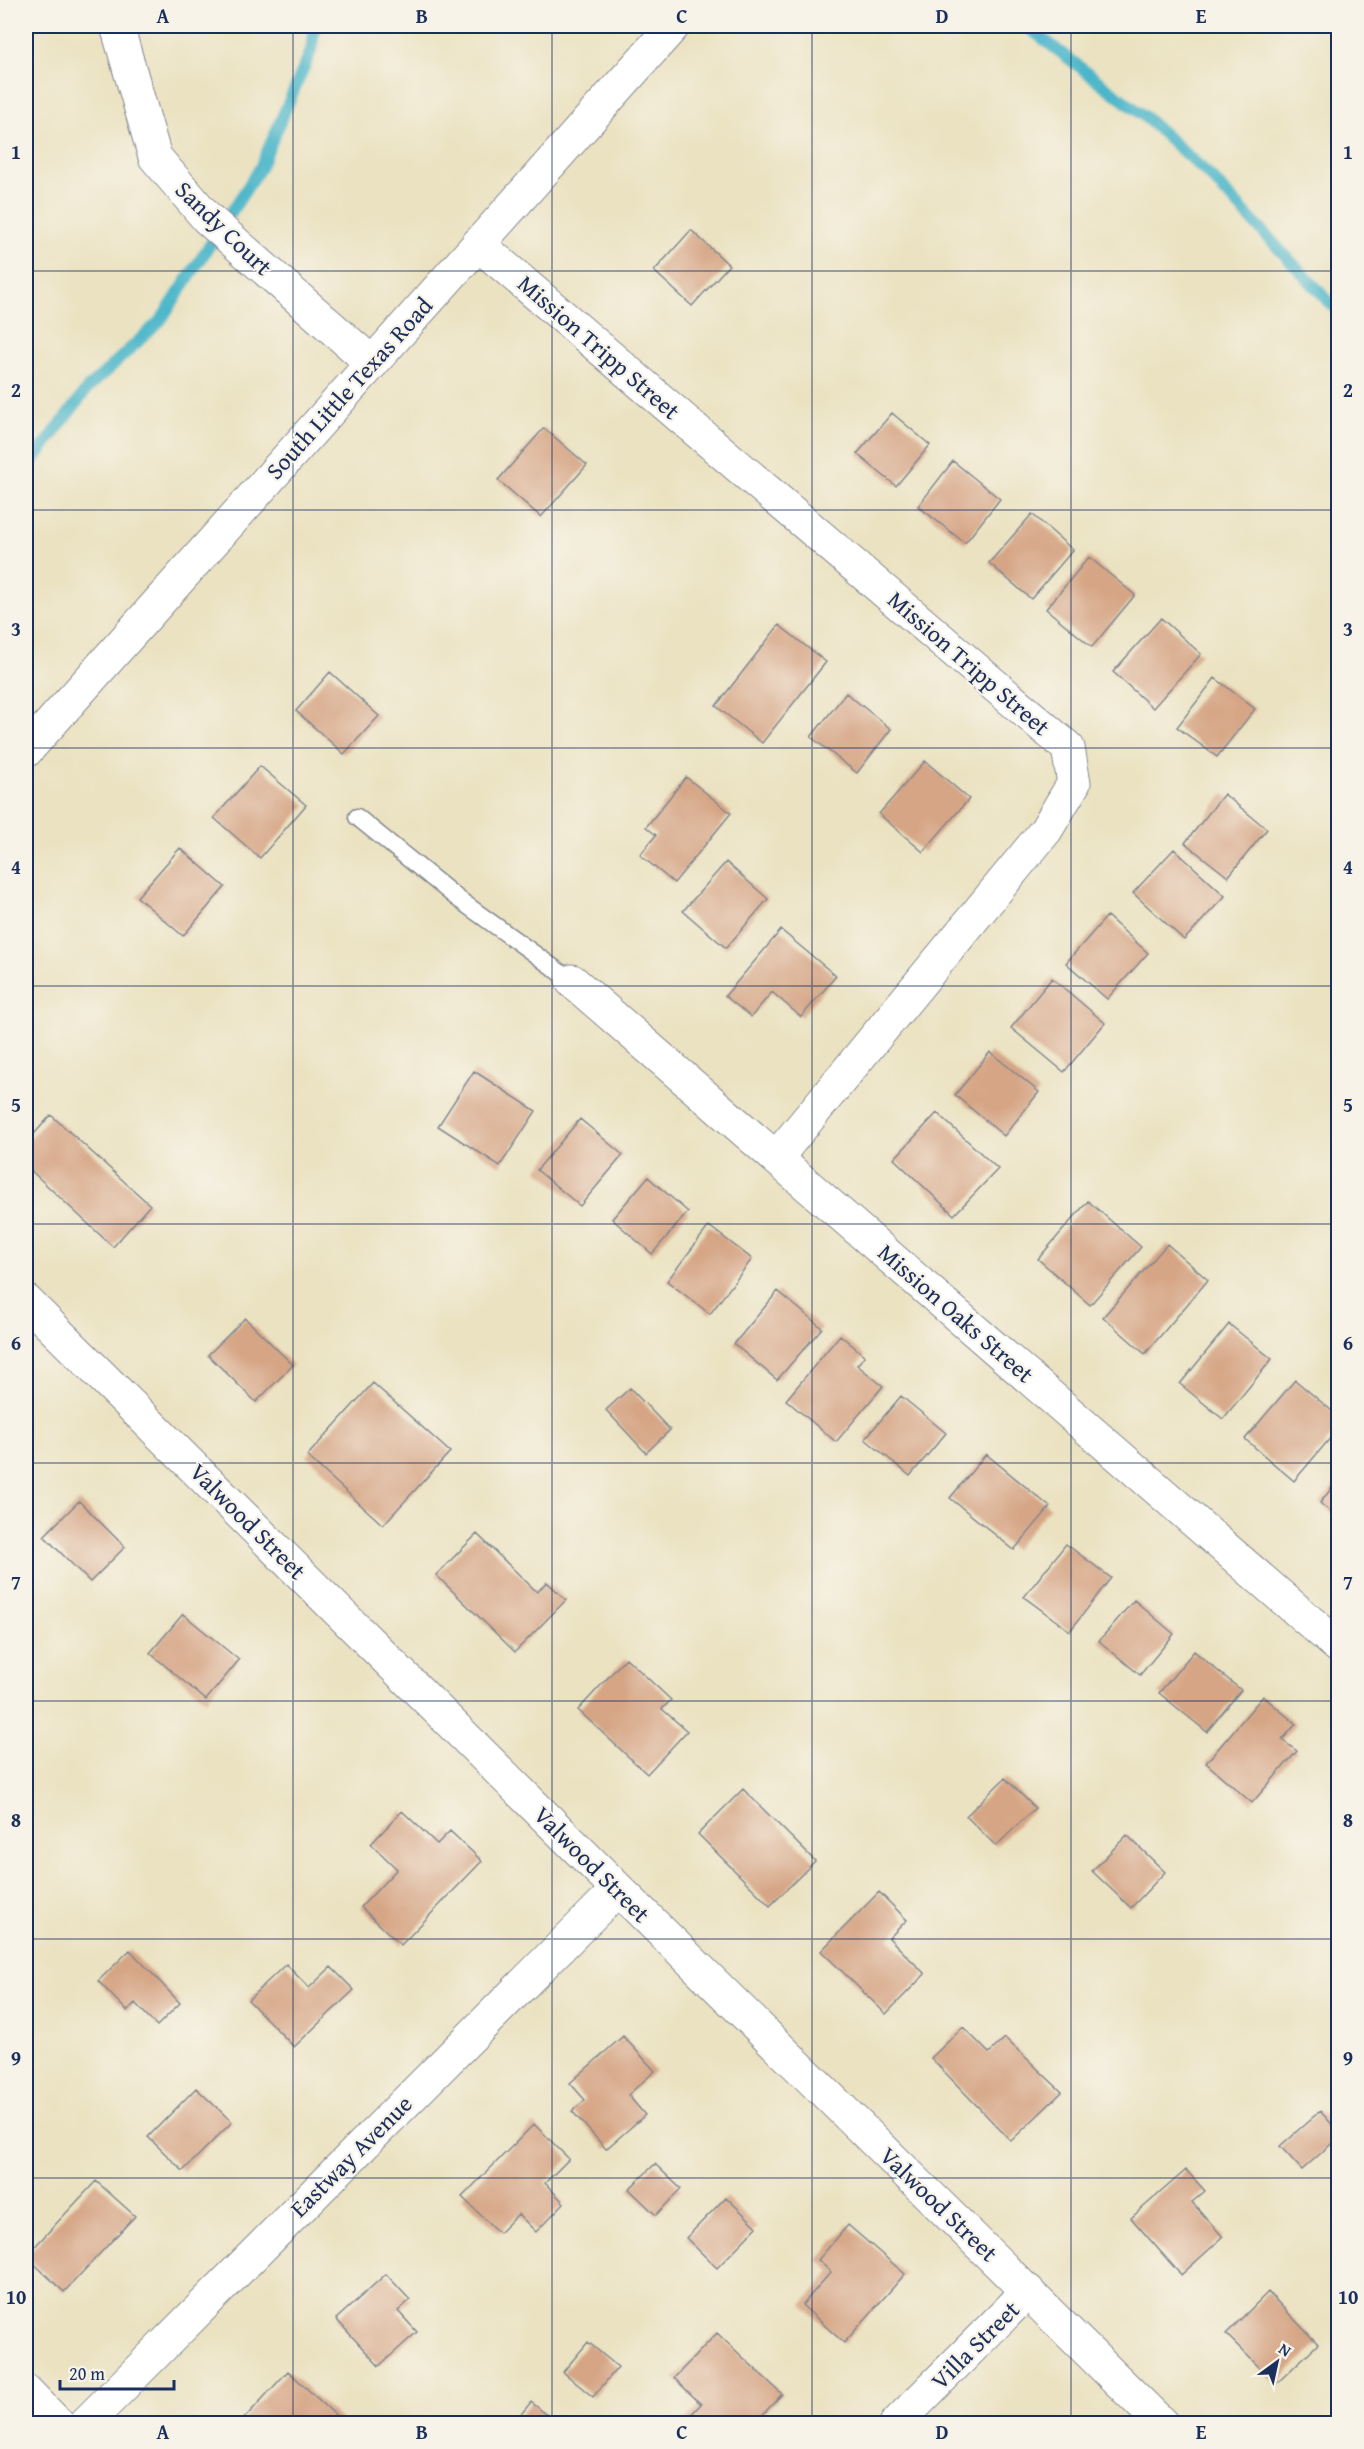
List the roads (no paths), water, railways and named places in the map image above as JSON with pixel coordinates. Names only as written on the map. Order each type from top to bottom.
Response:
[{"type":"street","name":"Sandy Court","points":[[117,26],[154,157],[207,219],[372,363]]},
{"type":"street","name":"South Little Texas Road","points":[[26,751],[673,26]]},
{"type":"street","name":"Mission Tripp Street","points":[[478,244],[1068,748],[1074,783],[1046,830],[776,1158]]},
{"type":"street","name":"Mission Oaks Street","points":[[572,981],[1338,1646]]},
{"type":"street","name":"Valwood Street","points":[[26,1301],[618,1889],[1162,2424]]},
{"type":"street","name":"Eastway Avenue","points":[[85,2424],[618,1889]]},
{"type":"street","name":"Villa Street","points":[[896,2424],[1028,2291]]},
{"type":"street","points":[[26,2391],[58,2424]]},
{"type":"lane","points":[[357,817],[457,898],[572,981]]},
{"type":"waterway","points":[[26,470],[87,389],[161,320],[260,168],[311,51],[315,26]]},
{"type":"waterway","points":[[1026,26],[1144,116],[1207,173],[1338,311]]}]
